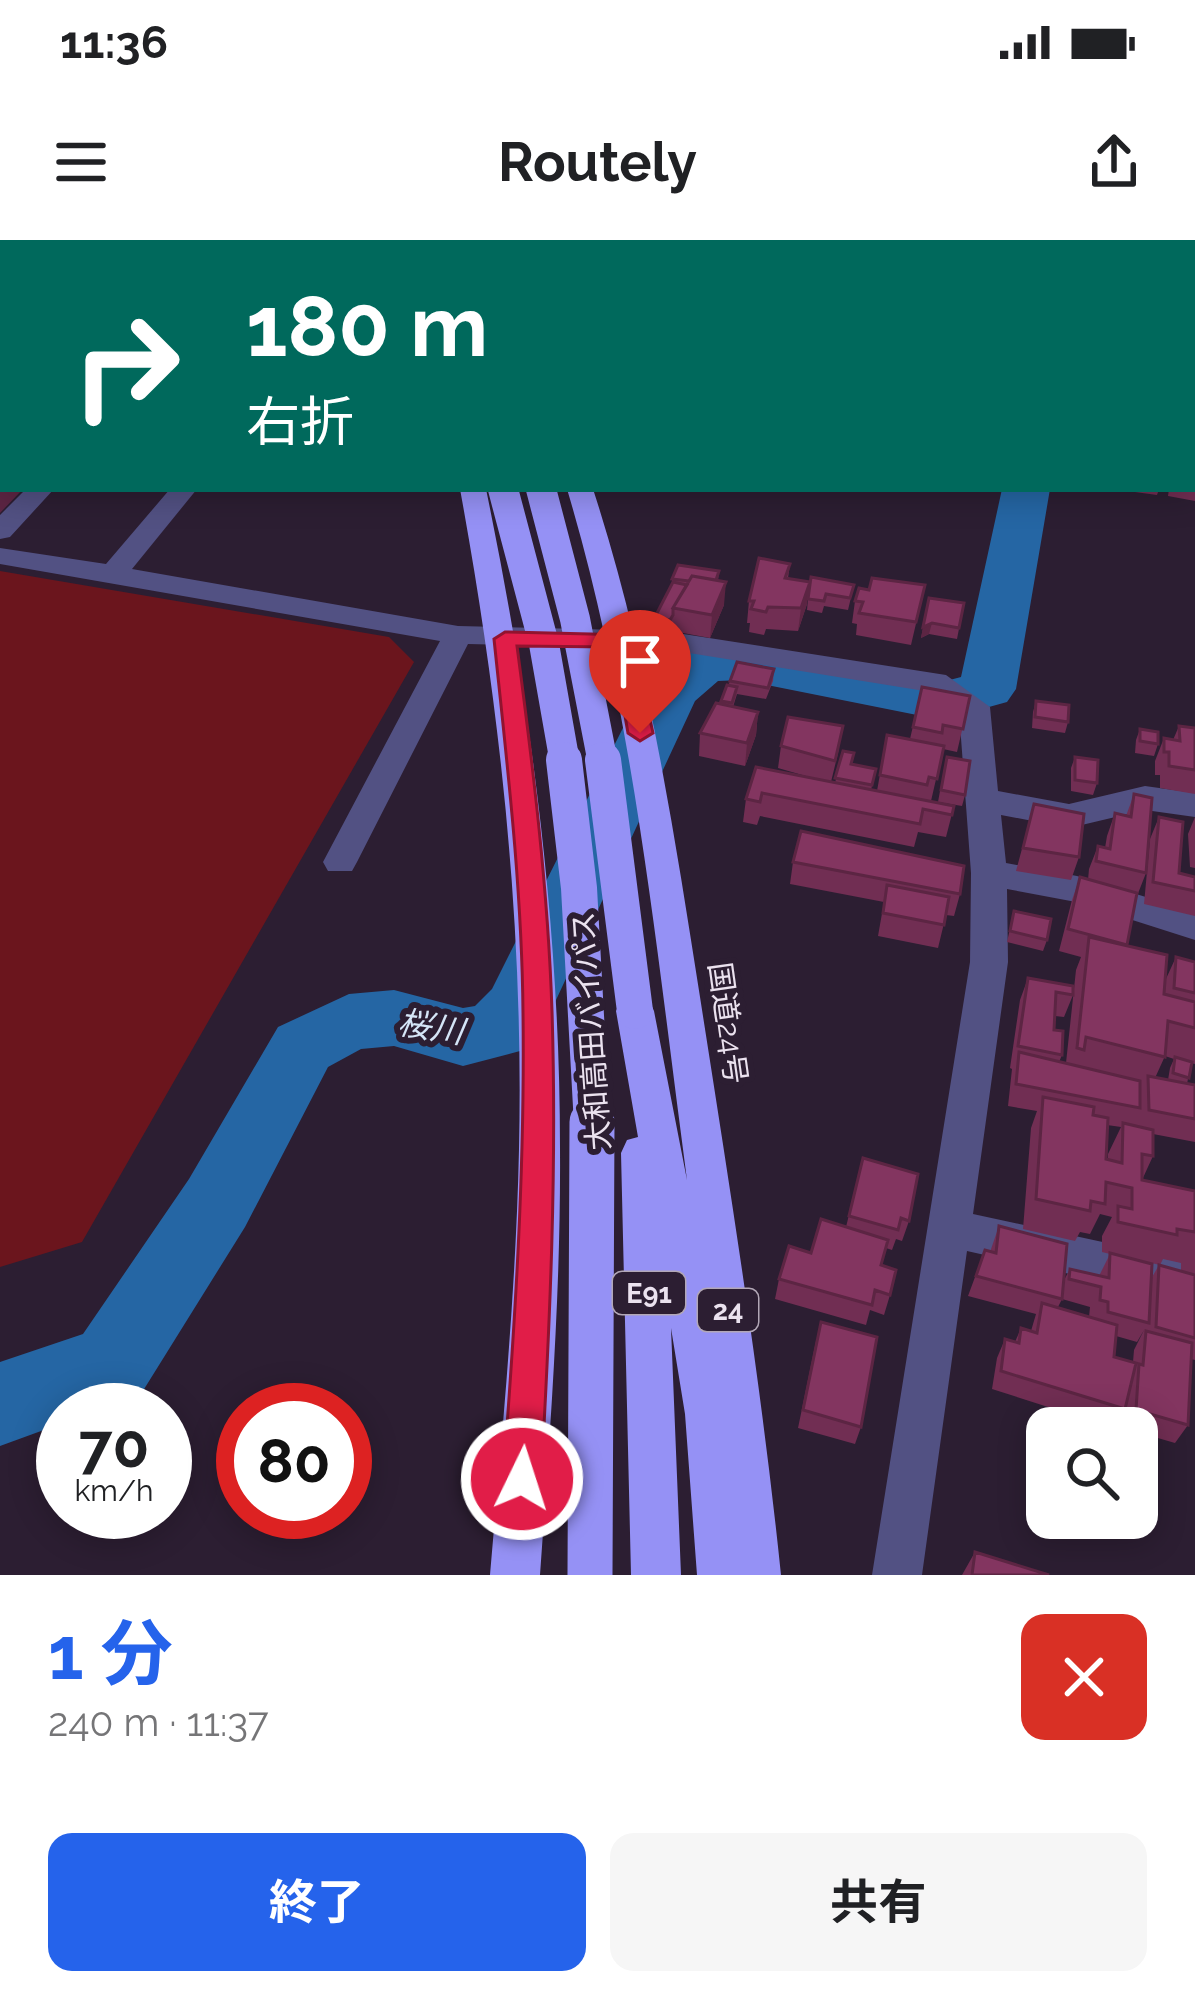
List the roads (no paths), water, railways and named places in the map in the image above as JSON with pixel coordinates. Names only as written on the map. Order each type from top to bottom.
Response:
[{"type":"highway","points":[[474,492],[505,639],[525,810],[538,1009],[538,1240],[515,1575]]},
{"type":"highway","name":"大和高田バイパス","points":[[504,492],[549,665],[573,851],[588,1072],[590,1575]]},
{"type":"highway","name":"大和高田バイパス","points":[[542,492],[589,663],[618,840],[635,1011],[655,1408],[656,1575]]},
{"type":"highway","name":"国道24号","points":[[581,492],[623,640],[649,780],[737,1373],[756,1575]]},
{"type":"highway","points":[[635,1011],[709,1414],[722,1575]]},
{"type":"street","points":[[0,531],[37,492]]},
{"type":"street","points":[[113,574],[181,492]]},
{"type":"street","points":[[0,556],[458,635],[664,640],[946,685],[974,707],[989,873],[989,962],[897,1575]]},
{"type":"street","points":[[340,862],[458,635]]},
{"type":"street","points":[[980,800],[1069,816],[1145,798],[1195,805]]},
{"type":"street","points":[[989,873],[1077,889],[1195,926]]},
{"type":"street","points":[[949,1228],[1195,1282]]},
{"type":"waterway","name":"桜川","points":[[0,1404],[111,1365],[217,1203],[303,1047],[349,1022],[394,1018],[463,1037],[495,1031],[518,1008],[668,696],[691,672],[718,663],[742,662],[942,701],[987,689],[1025,492]]}]
